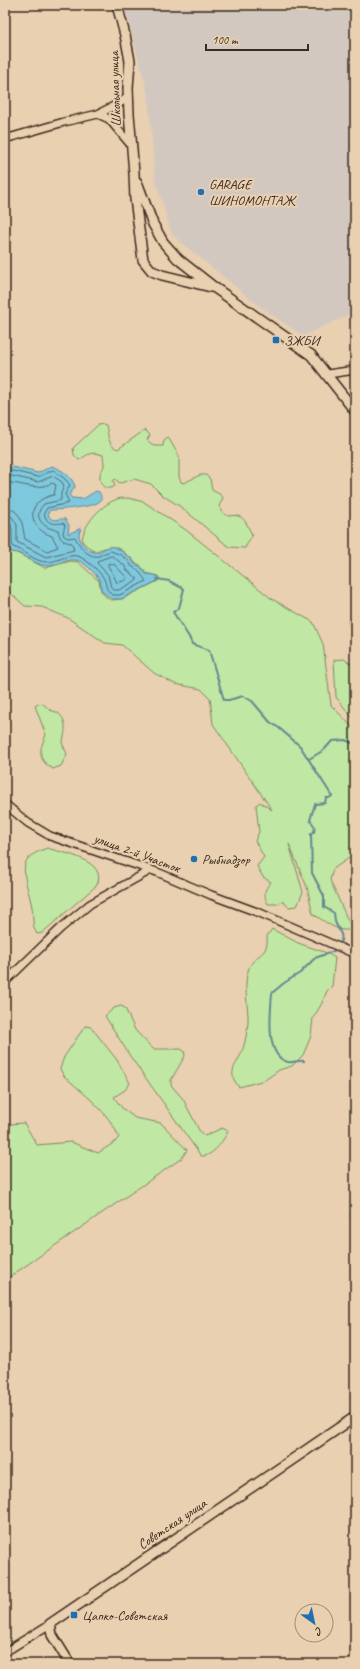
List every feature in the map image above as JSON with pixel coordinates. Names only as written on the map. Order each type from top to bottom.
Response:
[{"type":"street","name":"Школьная улица","points":[[117,5],[130,61],[129,96],[134,173]]},
{"type":"street","points":[[5,139],[98,114],[120,104],[129,96]]},
{"type":"street","points":[[98,114],[108,119],[131,145]]},
{"type":"street","points":[[134,173],[135,199],[143,260],[152,271],[162,275],[215,288]]},
{"type":"street","points":[[134,173],[145,206],[164,242],[178,259],[215,288],[312,355],[355,411]]},
{"type":"street","points":[[328,374],[355,370]]},
{"type":"street","name":"улица 2-й Участок","points":[[5,804],[28,823],[50,836],[151,870],[211,896],[260,913],[355,954]]},
{"type":"street","points":[[5,982],[61,928],[90,904],[151,870]]},
{"type":"street","name":"Советская улица","points":[[5,1652],[50,1624],[355,1417]]},
{"type":"street","points":[[50,1624],[52,1635],[70,1664]]},
{"type":"shaded area","points":[[124,5],[355,5],[355,312],[303,336],[259,306],[172,235],[155,179],[148,94]]},
{"type":"green space","points":[[98,425],[106,425],[110,443],[118,449],[145,430],[150,435],[147,440],[154,446],[163,446],[164,440],[168,437],[179,456],[179,477],[181,482],[184,483],[200,475],[206,475],[210,479],[212,490],[221,495],[223,498],[219,506],[224,514],[229,516],[238,516],[244,520],[252,535],[245,548],[229,547],[181,507],[162,495],[151,484],[134,479],[120,483],[115,479],[113,481],[115,486],[106,488],[103,486],[100,474],[104,466],[103,455],[95,453],[90,454],[79,460],[74,455],[73,448]]},
{"type":"green space","points":[[128,498],[144,502],[186,530],[272,599],[313,622],[323,644],[331,705],[355,730],[355,854],[333,869],[330,880],[349,923],[349,930],[335,927],[313,914],[307,887],[289,844],[303,892],[297,906],[289,907],[282,901],[278,904],[268,904],[265,897],[265,892],[271,882],[263,877],[257,866],[264,857],[255,841],[259,832],[256,805],[260,802],[272,810],[213,724],[210,698],[201,689],[175,684],[154,673],[122,645],[105,643],[68,618],[42,607],[25,606],[5,588],[5,524],[8,527],[7,543],[11,552],[17,553],[45,568],[71,561],[78,562],[99,581],[101,591],[111,600],[122,599],[158,581],[158,576],[146,573],[140,565],[135,563],[119,549],[109,547],[96,551],[88,547],[82,541],[85,529],[98,511],[116,499]]},
{"type":"green space","points":[[355,619],[355,633],[350,629],[348,621]]},
{"type":"green space","points":[[344,659],[355,667],[355,721],[336,697],[334,660]]},
{"type":"green space","points":[[40,703],[60,715],[63,718],[65,726],[62,743],[67,754],[61,766],[53,769],[44,762],[41,754],[42,745],[46,735],[35,706]]},
{"type":"green space","points":[[47,848],[82,859],[96,869],[99,876],[97,885],[42,933],[37,934],[33,924],[32,907],[24,869],[28,858]]},
{"type":"green space","points":[[272,929],[298,943],[327,953],[335,958],[332,986],[327,991],[313,1018],[311,1036],[303,1055],[292,1066],[279,1070],[265,1080],[239,1087],[233,1078],[233,1070],[243,1048],[248,1024],[246,978],[251,965],[266,948],[267,936]]},
{"type":"green space","points":[[121,1006],[125,1008],[135,1030],[153,1049],[181,1049],[184,1051],[185,1056],[171,1080],[171,1085],[183,1099],[200,1132],[205,1136],[222,1128],[228,1131],[220,1144],[210,1154],[201,1156],[130,1056],[105,1016],[114,1008]]},
{"type":"green space","points":[[85,1026],[91,1027],[117,1060],[130,1083],[125,1090],[114,1097],[122,1108],[135,1118],[161,1123],[187,1150],[182,1158],[5,1280],[5,1129],[10,1124],[24,1123],[37,1145],[71,1142],[98,1153],[115,1142],[119,1137],[109,1119],[88,1097],[64,1076],[60,1069],[64,1057]]},
{"type":"green space","points":[[355,1202],[355,1227],[350,1216]]},
{"type":"water","points":[[52,466],[63,471],[74,483],[75,487],[69,495],[72,498],[83,499],[96,491],[99,492],[101,498],[100,501],[91,505],[50,510],[48,513],[49,516],[55,520],[65,519],[69,525],[68,534],[81,528],[79,535],[80,539],[85,547],[91,551],[97,552],[110,547],[117,548],[132,559],[134,564],[140,566],[146,574],[155,575],[159,578],[159,580],[121,599],[112,599],[105,594],[101,588],[100,580],[95,574],[79,561],[67,560],[55,565],[46,566],[38,564],[15,552],[11,552],[9,548],[9,533],[5,522],[5,468],[13,467],[38,473]]},
{"type":"waterway","points":[[157,579],[169,581],[184,589],[179,608],[173,612],[192,644],[209,650],[224,700],[243,696],[252,701],[270,722],[300,746],[332,796],[326,798],[325,803],[315,804],[310,820],[315,827],[314,832],[311,834],[312,873],[324,896],[324,907],[334,913],[335,923],[341,934],[341,941]]},
{"type":"waterway","points":[[309,759],[324,750],[332,741],[345,740],[355,744]]},
{"type":"waterway","points":[[304,1061],[288,1062],[280,1058],[275,1051],[272,1043],[270,1022],[272,993],[300,973],[315,958],[334,951]]},
{"type":"place","name":"GARAGE ШИНОМОНТАЖ","points":[[201,192]]},
{"type":"place","name":"ЗЖБИ","points":[[276,340]]},
{"type":"place","name":"Рыбнадзор","points":[[194,859]]},
{"type":"place","name":"Цапко-Советская","points":[[74,1615]]}]
